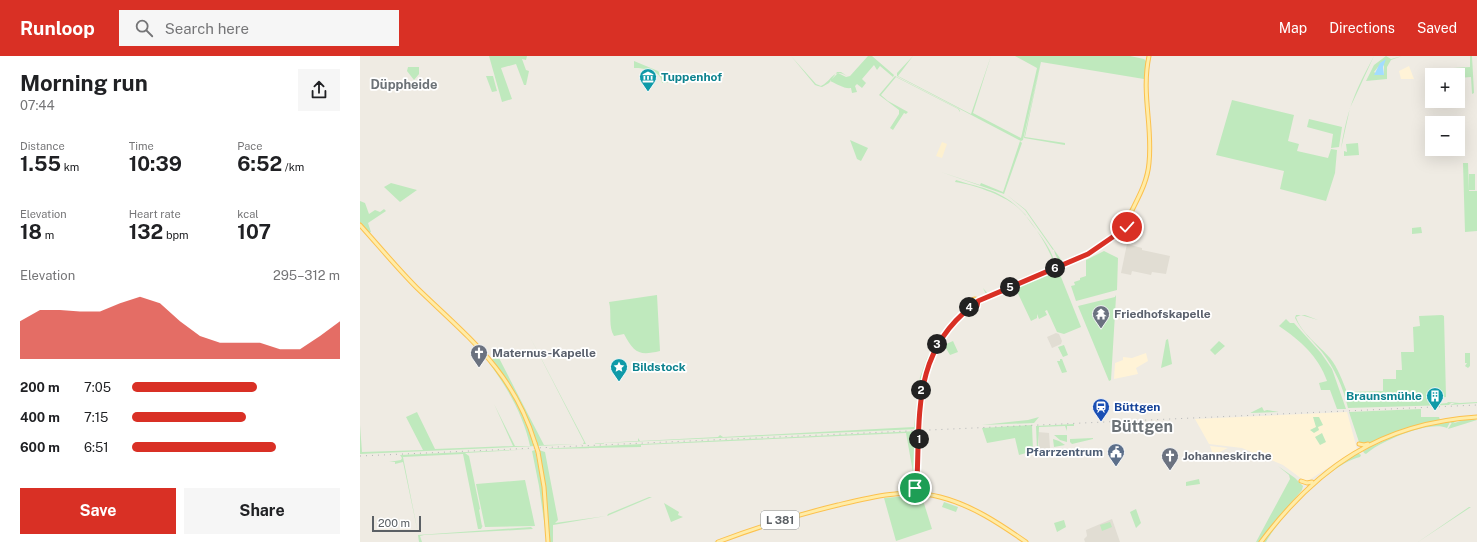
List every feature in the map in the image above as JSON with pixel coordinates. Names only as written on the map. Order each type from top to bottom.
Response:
[{"type":"main road","points":[[972,306],[970,302],[972,299],[978,301],[1088,254],[1120,232],[1121,227],[1125,226],[1141,194],[1149,164],[1150,138],[1145,87],[1149,56]]},
{"type":"main road","points":[[360,225],[405,275],[490,359],[518,400],[538,452],[544,487],[548,542]]},
{"type":"main road","points":[[1120,232],[1123,234],[1127,233],[1128,229],[1125,226]]},
{"type":"main road","points":[[917,494],[922,386],[932,354],[947,330],[972,306],[977,306],[978,301]]},
{"type":"main road","points":[[1359,444],[1364,445],[1374,443],[1424,425],[1477,417]]},
{"type":"main road","points":[[1261,542],[1289,507],[1317,479],[1343,460],[1374,443]]},
{"type":"main road","points":[[1301,481],[1308,483],[1317,479]]},
{"type":"main road","points":[[906,494],[914,489],[917,480]]},
{"type":"main road","name":"L 381","points":[[917,480],[920,489],[934,496],[974,510],[996,521],[1026,542]]},
{"type":"main road","name":"L 381","points":[[718,542],[762,526],[811,512],[875,497],[906,494],[934,496]]},
{"type":"shaded area","points":[[1409,66],[1414,79],[1401,79],[1399,71]]},
{"type":"shaded area","points":[[1127,244],[1142,248],[1142,250],[1170,256],[1166,274],[1152,272],[1151,275],[1132,271],[1131,275],[1121,273]]},
{"type":"shaded area","points":[[1056,333],[1059,334],[1062,341],[1061,344],[1052,348],[1047,337]]},
{"type":"shaded area","points":[[1146,353],[1148,361],[1136,368],[1138,374],[1114,379],[1115,363],[1123,360],[1123,357],[1132,358]]},
{"type":"shaded area","points":[[1347,412],[1357,449],[1306,482],[1283,465],[1242,448],[1209,444],[1195,419]]},
{"type":"shaded area","points":[[1038,432],[1049,433],[1050,448],[1039,449]]},
{"type":"shaded area","points":[[1210,446],[1228,448],[1213,455]]},
{"type":"shaded area","points":[[1112,519],[1120,542],[1085,542],[1084,539],[1087,536],[1086,530]]},
{"type":"green space","points":[[489,56],[527,56],[526,60],[522,59],[526,70],[529,71],[526,85],[524,85],[516,64],[501,68],[512,99],[502,102]]},
{"type":"green space","points":[[791,56],[816,84],[821,86],[836,74],[829,83],[822,87],[815,85]]},
{"type":"green space","points":[[868,56],[872,56],[894,75],[893,77],[880,66],[877,70],[874,65],[862,79],[866,83],[862,88],[857,84],[855,86],[857,92],[852,93],[851,88],[843,87],[830,81],[838,73],[846,77],[850,76]]},
{"type":"green space","points":[[913,56],[898,76],[971,114],[991,56],[973,113],[1021,138],[1037,68],[1015,56],[1042,56],[1023,140],[1021,141],[897,76],[897,73]]},
{"type":"green space","points":[[1042,56],[1130,56],[1144,59],[1147,62],[1145,91],[1149,145],[1144,96],[1144,79],[1041,62],[1025,137],[1065,143],[1065,145],[1024,138]]},
{"type":"green space","points":[[1374,56],[1351,106],[1362,80]]},
{"type":"green space","points":[[1386,56],[1391,59],[1402,56],[1391,60],[1387,67],[1387,79],[1366,81],[1374,65]],"holes":[[[1384,65],[1384,75],[1377,74],[1374,72],[1378,67]]]},
{"type":"green space","points":[[1470,56],[1472,56],[1474,93],[1472,94],[1471,77],[1465,77],[1465,68],[1453,68],[1470,67]]},
{"type":"green space","points":[[634,61],[658,71],[668,83],[662,83],[659,76],[652,71],[634,68]]},
{"type":"green space","points":[[408,67],[419,67],[419,74],[414,80],[407,71]]},
{"type":"green space","points":[[837,72],[841,72],[847,76],[839,73],[836,74]]},
{"type":"green space","points":[[486,76],[493,76],[497,91],[492,92]]},
{"type":"green space","points":[[895,76],[959,109],[960,112],[958,109],[896,77],[881,95],[888,101],[908,112],[906,114],[904,113],[893,130],[890,128],[899,114],[899,110],[879,95]]},
{"type":"green space","points":[[1232,100],[1294,115],[1288,141],[1299,144],[1297,151],[1328,158],[1331,149],[1337,150],[1335,173],[1326,201],[1280,189],[1284,171],[1216,155]]},
{"type":"green space","points":[[1309,119],[1342,127],[1339,147],[1331,148],[1333,134],[1307,127]]},
{"type":"green space","points":[[850,140],[868,148],[861,161],[857,159]]},
{"type":"green space","points":[[1020,141],[1022,143],[1004,194],[941,172],[980,185],[981,183],[1003,192]]},
{"type":"green space","points":[[1358,143],[1359,155],[1344,156],[1344,151],[1347,152],[1346,144]]},
{"type":"green space","points":[[1149,148],[1149,161],[1145,181],[1139,200],[1129,216],[1121,225],[1136,203],[1142,189],[1146,175]]},
{"type":"green space","points":[[1463,163],[1468,163],[1469,191],[1477,191],[1477,231],[1465,232]]},
{"type":"green space","points":[[1469,174],[1475,174],[1475,190],[1469,190]]},
{"type":"green space","points":[[956,180],[995,192],[1013,203],[1023,212],[1026,216],[1016,206],[1003,198],[978,188],[955,182]]},
{"type":"green space","points":[[391,183],[417,190],[400,202],[384,187]]},
{"type":"green space","points":[[1007,195],[1026,210],[1054,249],[1053,250],[1025,210]]},
{"type":"green space","points":[[360,201],[365,203],[369,214],[375,210],[380,212],[384,209],[386,211],[368,223],[371,232],[369,233],[360,222]]},
{"type":"green space","points":[[1421,227],[1422,233],[1412,234],[1412,228]]},
{"type":"green space","points":[[1038,232],[1051,253],[1054,260],[1055,267],[987,296],[983,288],[988,294],[1053,267],[1054,263],[1051,256]]},
{"type":"green space","points":[[1099,245],[1081,257],[1070,261]]},
{"type":"green space","points":[[1054,250],[1062,261],[1070,261],[1063,264],[1061,263]]},
{"type":"green space","points":[[1104,251],[1118,258],[1117,290],[1076,301],[1071,286],[1075,285],[1074,282],[1080,280],[1080,278],[1086,276],[1086,260]]},
{"type":"green space","points":[[1056,271],[1059,272],[1081,327],[1064,334],[1057,332],[1047,310],[1045,311],[1047,315],[1039,319],[1037,314],[1037,318],[1031,321],[1015,287]]},
{"type":"green space","points":[[657,295],[660,351],[647,353],[638,352],[634,349],[624,334],[614,336],[611,328],[609,302]]},
{"type":"green space","points":[[1115,295],[1116,297],[1111,380],[1109,381],[1078,306],[1115,297]]},
{"type":"green space","points":[[1442,315],[1444,316],[1446,397],[1438,398],[1438,404],[1448,402],[1477,403],[1348,408],[1344,393],[1335,372],[1327,358],[1298,323],[1333,362],[1340,374],[1347,392],[1383,391],[1383,379],[1396,379],[1396,370],[1402,370],[1401,352],[1414,352],[1413,327],[1420,326],[1419,316]]},
{"type":"green space","points":[[1286,319],[1290,323],[1294,323],[1321,353],[1332,369],[1346,409],[1337,409],[1330,390],[1321,390],[1319,383],[1327,381],[1324,372],[1308,350],[1279,326]]},
{"type":"green space","points":[[530,337],[586,444],[360,454],[360,425],[362,452],[423,450],[406,417],[417,412],[435,449],[513,446],[494,404],[515,446],[530,446],[524,424],[514,402],[489,363],[491,362],[516,402],[526,423],[534,446],[537,445],[516,394],[492,359],[504,352],[499,358],[544,445],[583,444],[584,442]]},
{"type":"green space","points":[[1168,339],[1172,364],[1161,368],[1166,340]]},
{"type":"green space","points":[[938,340],[928,361],[922,384],[918,429],[594,444],[638,441],[638,438],[640,441],[718,437],[720,435],[723,437],[914,427],[920,377],[927,358]]},
{"type":"green space","points":[[953,341],[958,352],[950,355],[944,345]]},
{"type":"green space","points":[[1219,341],[1225,346],[1215,355],[1210,350]]},
{"type":"green space","points":[[1064,345],[1068,355],[1063,357],[1058,347]]},
{"type":"green space","points":[[1465,353],[1470,353],[1470,366],[1468,368],[1465,366],[1467,363],[1465,363]]},
{"type":"green space","points":[[1060,359],[1062,359],[1067,372],[1062,373],[1057,361],[1060,361]]},
{"type":"green space","points":[[1262,407],[1264,411],[1279,412],[1250,413]]},
{"type":"green space","points":[[1421,409],[1421,417],[1439,417],[1440,420],[1366,444],[1359,442],[1349,412]]},
{"type":"green space","points":[[1039,417],[1034,423],[982,425],[1028,420]]},
{"type":"green space","points":[[1313,417],[1319,417],[1323,425],[1318,427],[1319,430],[1314,433],[1310,430],[1316,427]]},
{"type":"green space","points":[[1477,418],[1473,419],[1477,420],[1448,429],[1452,424],[1450,422],[1455,421],[1454,420]]},
{"type":"green space","points":[[1450,422],[1447,428],[1439,426],[1418,429],[1382,443],[1366,454],[1363,451],[1405,431]]},
{"type":"green space","points":[[1074,424],[1074,426],[1067,426],[1067,431],[1065,426],[1039,427],[1038,445],[1041,451],[1037,450],[1036,426]]},
{"type":"green space","points":[[1032,425],[1033,451],[1019,455],[1015,438],[987,443],[982,428]]},
{"type":"green space","points":[[918,431],[916,483],[911,491],[868,497],[753,529],[799,513],[872,496],[911,489],[914,485],[914,478],[906,433],[641,445],[641,447],[538,449]]},
{"type":"green space","points":[[1322,433],[1326,442],[1320,445],[1315,437]]},
{"type":"green space","points":[[1054,435],[1067,435],[1067,442],[1060,440]]},
{"type":"green space","points":[[1093,438],[1072,444],[1070,442],[1070,439]]},
{"type":"green space","points":[[1053,439],[1059,441],[1065,445],[1054,447]]},
{"type":"green space","points":[[535,449],[465,453],[469,456],[482,526],[483,525],[481,529],[478,529],[463,454],[403,457],[418,533],[403,462],[395,464],[395,462],[389,462],[401,460],[402,458],[400,455]]},
{"type":"green space","points":[[535,450],[541,478],[547,542],[539,486],[532,451]]},
{"type":"green space","points":[[539,450],[545,452],[558,520],[555,523],[606,516],[553,525],[553,542],[550,542],[545,486]]},
{"type":"green space","points":[[1358,453],[1361,455],[1360,457],[1348,461],[1335,469],[1308,492],[1283,519],[1266,542],[1263,542],[1284,516],[1306,493],[1318,482],[1344,462]]},
{"type":"green space","points":[[1278,466],[1295,478],[1303,486],[1302,490],[1259,542],[1256,542],[1290,479],[1289,475]]},
{"type":"green space","points":[[1199,479],[1200,484],[1186,486],[1186,482]]},
{"type":"green space","points":[[525,480],[535,526],[485,527],[476,484]]},
{"type":"green space","points":[[908,496],[922,497],[932,529],[896,541],[884,498]]},
{"type":"green space","points":[[652,497],[607,516],[608,514]]},
{"type":"green space","points":[[944,502],[958,507],[956,512],[942,507]]},
{"type":"green space","points":[[664,503],[679,512],[678,515],[683,517],[671,522]]},
{"type":"green space","points":[[1469,507],[1471,507],[1418,542]]},
{"type":"green space","points":[[1136,509],[1141,523],[1136,528],[1130,512]]},
{"type":"green space","points":[[1064,520],[1066,527],[1057,532],[1054,523]]},
{"type":"green space","points":[[1110,522],[1112,527],[1102,531],[1100,525]]},
{"type":"green space","points":[[531,527],[533,529],[424,535],[420,536],[422,542],[419,542],[418,535]]},
{"type":"green space","points":[[753,529],[728,537],[741,532]]},
{"type":"sand","points":[[942,142],[947,144],[942,158],[936,156]]},
{"type":"water","points":[[1386,59],[1383,67],[1384,75],[1374,75],[1380,63]]},
{"type":"railway","points":[[360,456],[1477,405]]},
{"type":"place","name":"Tuppenhof","points":[[648,92]]},
{"type":"place","name":"Friedhofskapelle","points":[[1101,329]]},
{"type":"place","name":"Maternus-Kapelle","points":[[479,368]]},
{"type":"place","name":"Bildstock","points":[[619,382]]},
{"type":"place","name":"Braunsmühle","points":[[1435,411]]},
{"type":"place","name":"Büttgen","points":[[1101,422]]},
{"type":"place","name":"Pfarrzentrum","points":[[1116,467]]},
{"type":"place","name":"Johanneskirche","points":[[1170,471]]},
{"type":"district","name":"Düppheide","points":[[404,84]]},
{"type":"district","name":"Büttgen","points":[[1142,426]]},
{"type":"route","points":[[915,488],[917,480],[921,392],[923,382],[926,368],[932,354],[939,340],[947,330],[965,311],[972,306],[976,307],[979,303],[978,301],[997,291],[1074,261],[1102,246],[1114,235],[1120,232],[1122,227],[1127,227]]}]
